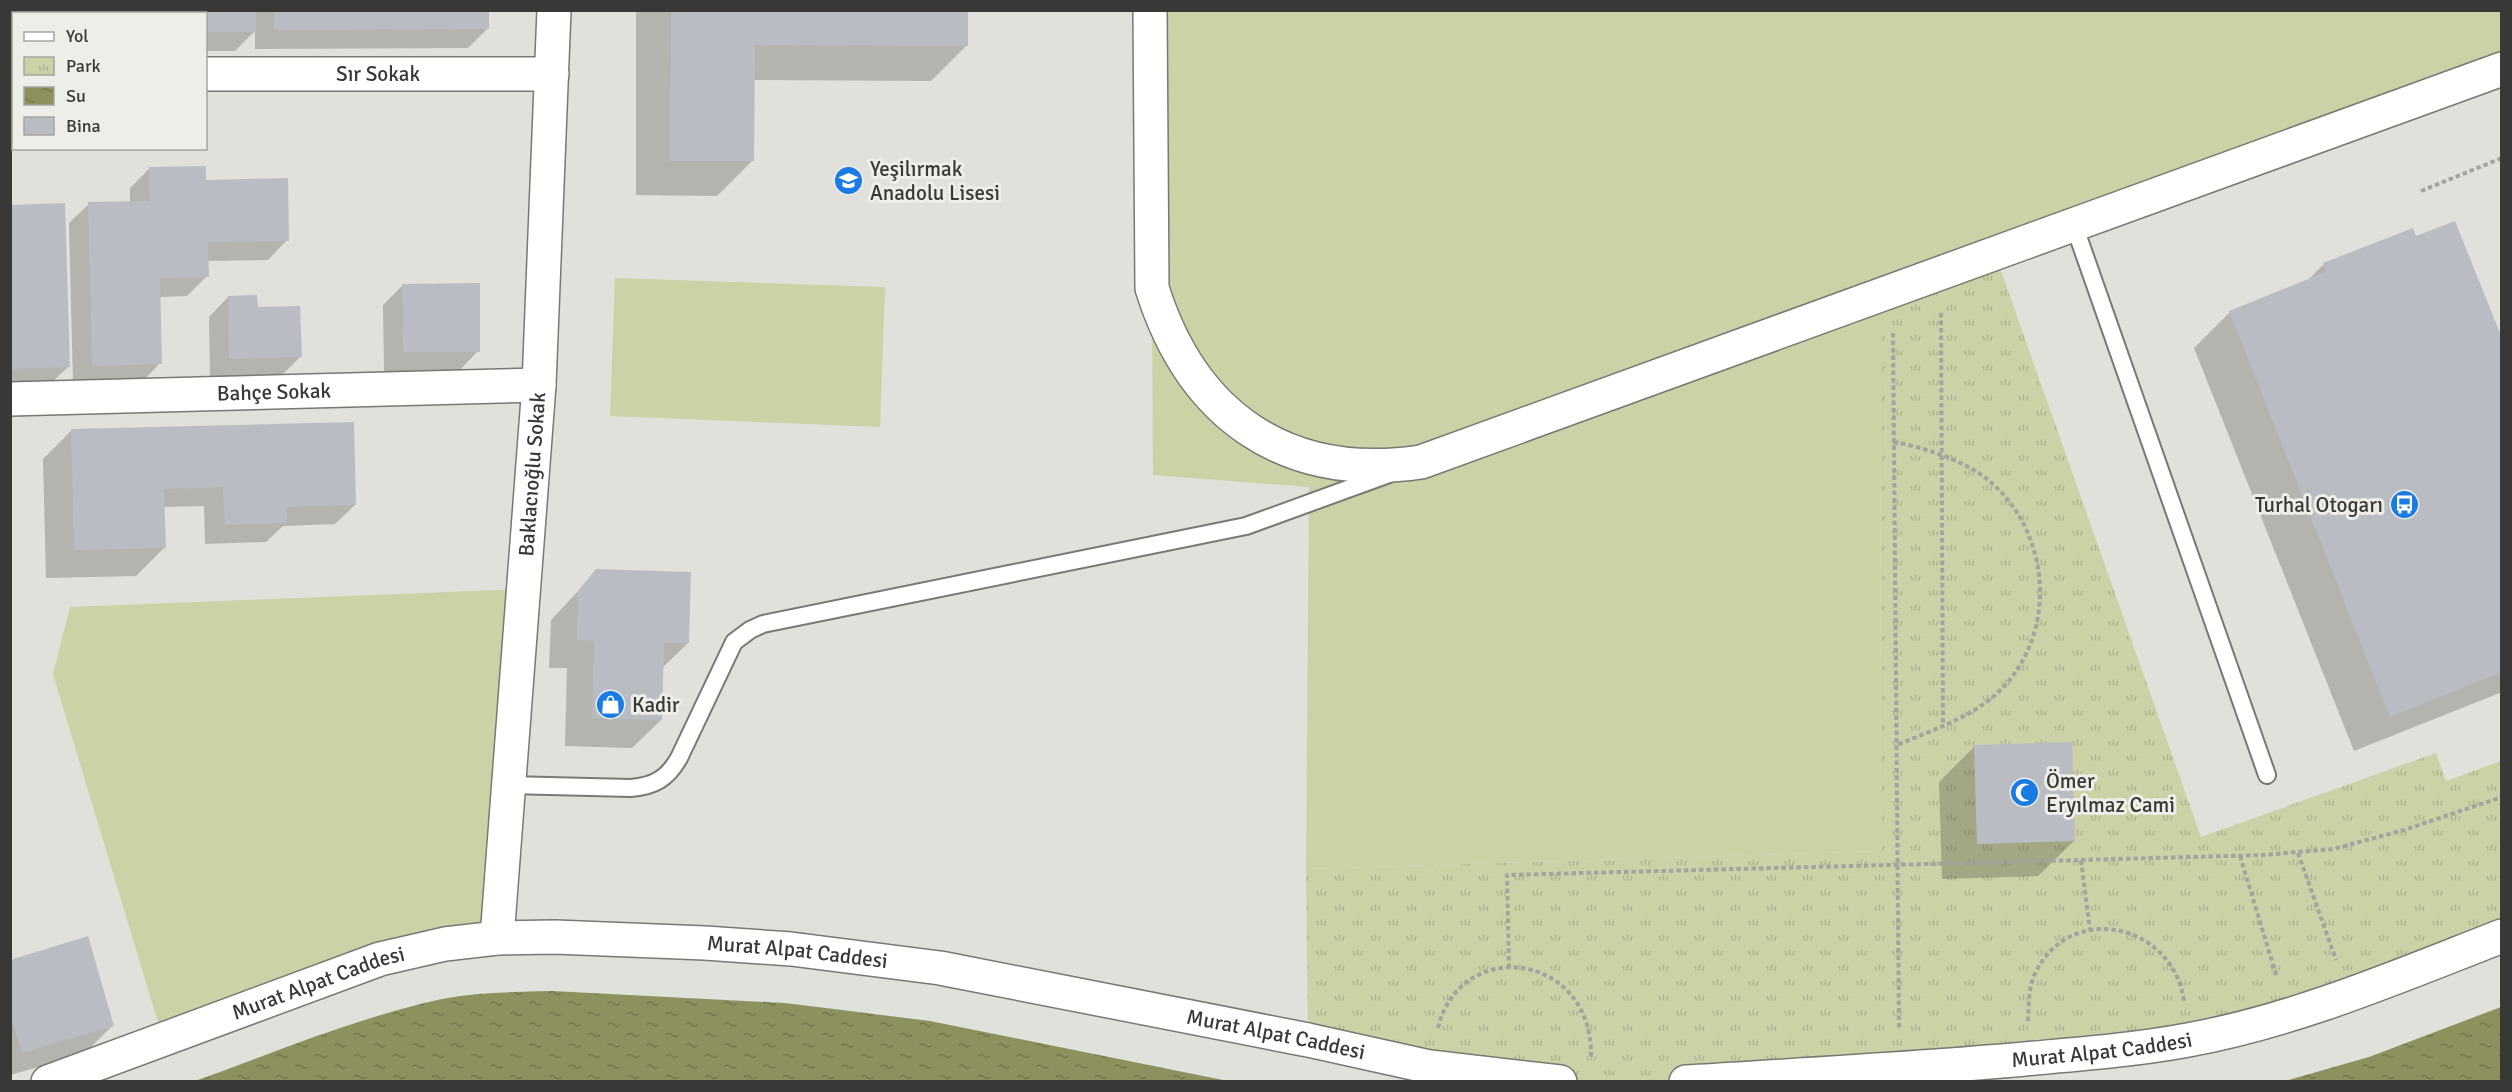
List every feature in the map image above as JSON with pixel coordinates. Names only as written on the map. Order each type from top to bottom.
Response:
[{"type":"street","name":"Baklacıoğlu Sokak","points":[[496,938],[539,385],[554,10]]},
{"type":"street","points":[[1150,10],[1152,288],[1162,322],[1178,354],[1198,384],[1223,409],[1251,430],[1282,448],[1316,460],[1350,466],[1386,467],[1421,462],[1940,273],[2500,74]]},
{"type":"street","name":"Sır Sokak","points":[[207,74],[552,74]]},
{"type":"street","name":"Bahçe Sokak","points":[[10,399],[539,385]]},
{"type":"street","name":"Murat Alpat Caddesi","points":[[1686,1082],[1900,1070],[2132,1049],[2189,1040],[2289,1016],[2502,936]]},
{"type":"street","name":"Murat Alpat Caddesi","points":[[48,1082],[380,959],[445,944],[496,938],[555,937],[705,942],[791,949],[940,968],[1308,1040],[1430,1067],[1560,1082]]},
{"type":"lane","points":[[2074,225],[2267,775]]},
{"type":"lane","points":[[508,785],[631,788],[648,786],[660,781],[671,772],[679,758],[734,642],[763,624],[1246,526],[1421,462]]},
{"type":"path","points":[[2421,191],[2502,158]]},
{"type":"path","points":[[1940,273],[1943,725]]},
{"type":"path","points":[[1892,291],[1900,1070]]},
{"type":"path","points":[[1894,442],[1916,446],[1941,455],[1982,476],[2011,503],[2030,536],[2040,574],[2039,613],[2028,650],[2007,683],[1978,708],[1897,745]]},
{"type":"path","points":[[1509,968],[1507,875],[2298,853],[2333,849],[2367,841],[2502,797]]},
{"type":"path","points":[[2298,853],[2349,995]]},
{"type":"path","points":[[2240,856],[2289,1016]]},
{"type":"path","points":[[2080,860],[2090,930]]},
{"type":"path","points":[[2026,1058],[2030,992],[2034,976],[2054,949],[2067,939],[2090,930],[2116,929],[2132,933],[2148,940],[2161,951],[2172,964],[2179,980],[2189,1040]]},
{"type":"path","points":[[1430,1067],[1440,1020],[1452,998],[1470,980],[1485,972],[1509,968],[1535,970],[1550,976],[1576,998],[1589,1030],[1591,1058]]},
{"type":"green space","points":[[2501,10],[2502,69],[1880,296],[1881,851],[1306,869],[1309,487],[1153,475],[1150,11]]},
{"type":"green space","points":[[1995,254],[2201,837],[2436,753],[2446,781],[2501,761],[2501,936],[2289,1016],[1686,1081],[1560,1082],[1308,1040],[1306,869],[1881,851],[1880,295]]},
{"type":"green space","points":[[615,278],[885,287],[880,427],[610,416]]},
{"type":"green space","points":[[523,589],[497,938],[163,1039],[53,674],[70,607]]},
{"type":"water","points":[[552,991],[785,1003],[930,1021],[1228,1081],[195,1081],[379,1015],[442,999],[469,995]]},
{"type":"water","points":[[2501,1007],[2501,1081],[2285,1081],[2369,1057]]},
{"type":"building","points":[[62,10],[130,10],[130,12],[62,12]]},
{"type":"building","points":[[186,10],[256,10],[256,32],[207,32],[207,12],[186,12]]},
{"type":"building","points":[[274,10],[489,10],[489,29],[274,30]]},
{"type":"building","points":[[671,10],[968,10],[968,46],[755,45],[754,161],[670,161]]},
{"type":"building","points":[[206,166],[206,180],[288,178],[289,241],[208,242],[209,277],[160,278],[162,364],[92,366],[88,202],[150,201],[149,167]]},
{"type":"building","points":[[65,203],[70,367],[10,369],[10,205]]},
{"type":"building","name":"Turhal Otogarı","points":[[2455,221],[2502,338],[2502,672],[2390,717],[2229,311],[2326,272],[2323,263],[2413,228],[2416,236]]},
{"type":"building","points":[[480,283],[480,352],[403,352],[402,284]]},
{"type":"building","points":[[257,295],[258,307],[300,306],[302,357],[229,359],[228,296]]},
{"type":"building","points":[[354,422],[356,505],[287,507],[287,523],[225,525],[223,487],[164,489],[166,548],[74,550],[71,429]]},
{"type":"building","points":[[596,569],[691,572],[689,643],[664,643],[662,720],[592,718],[594,641],[577,640],[578,591]]},
{"type":"building","name":"Ömer Eryılmaz Cami","points":[[2072,742],[2075,841],[1977,844],[1974,745]]},
{"type":"building","points":[[88,936],[114,1026],[22,1053],[10,1015],[10,960]]},
{"type":"place","name":"Yeşilırmak Anadolu Lisesi","points":[[849,181]]},
{"type":"place","name":"Turhal Otogarı","points":[[2404,505]]},
{"type":"place","name":"Kadir","points":[[611,705]]},
{"type":"place","name":"Ömer Eryılmaz Cami","points":[[2025,793]]}]
